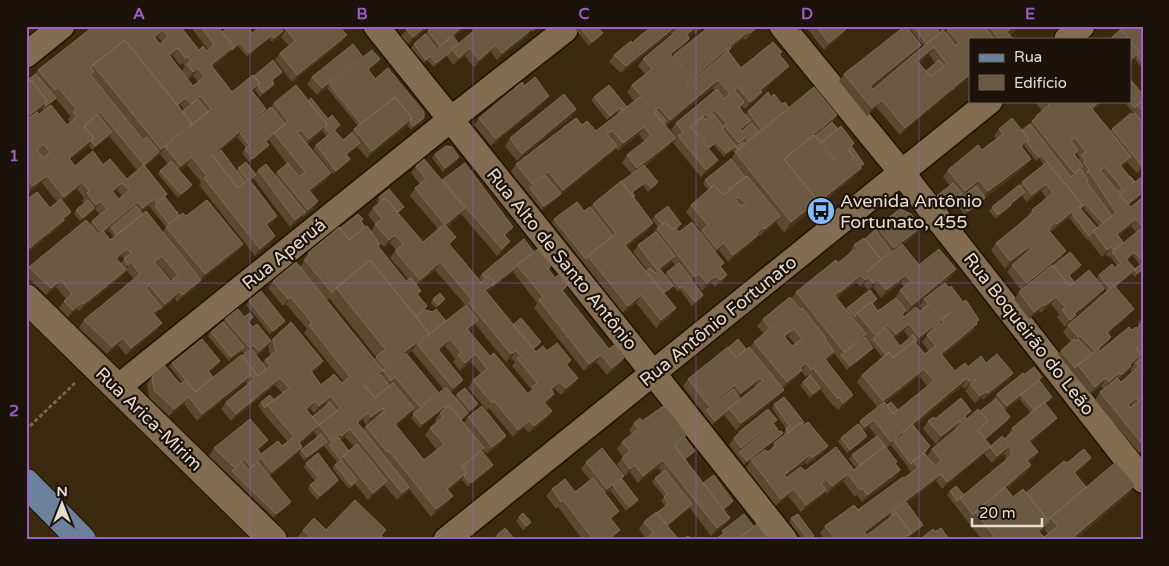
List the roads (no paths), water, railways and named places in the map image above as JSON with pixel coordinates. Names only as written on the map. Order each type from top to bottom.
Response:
[{"type":"main road","points":[[26,483],[82,540]]},
{"type":"street","points":[[26,55],[62,26]]},
{"type":"street","name":"Rua Alto de Santo Antônio","points":[[376,26],[653,372],[784,540]]},
{"type":"street","name":"Rua Boqueirão do Leão","points":[[782,26],[902,173],[1143,480]]},
{"type":"street","points":[[1068,38],[1082,26]]},
{"type":"street","name":"Rua Aperuá","points":[[117,388],[565,30]]},
{"type":"street","name":"Rua Antônio Fortunato","points":[[446,540],[989,102]]},
{"type":"street","name":"Rua Arica-Mirim","points":[[26,298],[273,540]]},
{"type":"place","name":"Avenida Antônio Fortunato, 455","points":[[821,211]]}]
